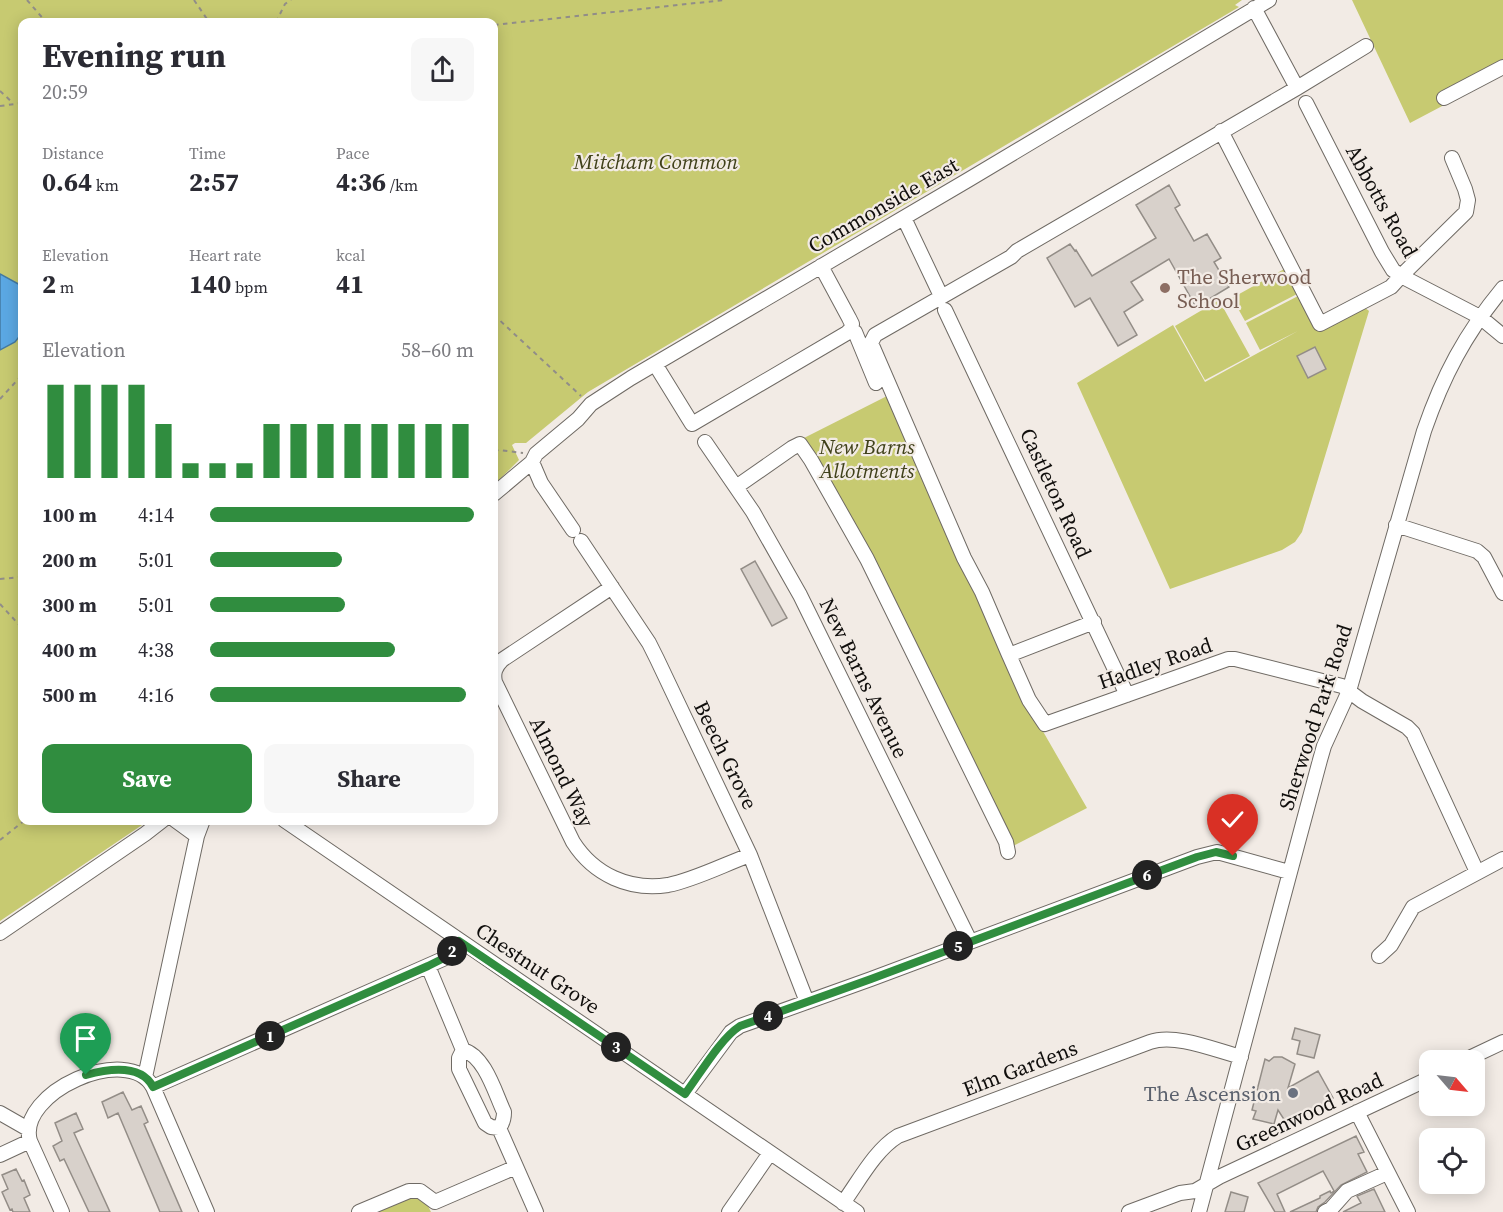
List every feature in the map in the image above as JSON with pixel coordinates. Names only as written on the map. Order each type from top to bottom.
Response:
[{"type":"street","name":"Commonside East","points":[[498,490],[578,419],[591,404],[1269,0]]},
{"type":"street","points":[[1254,8],[1297,88]]},
{"type":"street","points":[[1094,622],[1009,655],[982,592],[964,558],[871,343],[875,335],[943,303],[948,294],[1011,257],[1017,251],[1366,46]]},
{"type":"street","points":[[1444,98],[1503,67]]},
{"type":"street","name":"Abbotts Road","points":[[1306,103],[1393,270],[1480,317],[1503,336]]},
{"type":"street","points":[[1221,131],[1320,324],[1391,287],[1466,212],[1468,200],[1452,158]]},
{"type":"street","name":"Castleton Road","points":[[904,218],[1128,695]]},
{"type":"street","points":[[821,266],[852,324],[851,329]]},
{"type":"street","name":"Sherwood Park Road","points":[[1199,1212],[1324,746],[1349,691],[1424,431],[1438,392],[1453,362],[1480,317],[1503,288]]},
{"type":"street","points":[[851,329],[855,332],[876,383]]},
{"type":"street","points":[[655,364],[692,424],[851,329]]},
{"type":"street","name":"New Barns Avenue","points":[[705,442],[770,541],[800,595],[970,941]]},
{"type":"street","points":[[736,487],[800,444],[867,559],[1006,842],[1008,852]]},
{"type":"street","name":"Beech Grove","points":[[534,458],[541,483],[653,651],[750,855],[807,1002]]},
{"type":"street","points":[[1396,525],[1477,551],[1484,557],[1503,593]]},
{"type":"street","name":"Almond Way","points":[[498,665],[502,660],[612,587]]},
{"type":"street","name":"Hadley Road","points":[[1009,655],[1029,700],[1045,724],[1235,659],[1337,684],[1413,733],[1477,872]]},
{"type":"street","name":"Almond Way","points":[[498,688],[573,842],[586,859],[603,873],[623,882],[645,886],[670,885],[750,855]]},
{"type":"street","points":[[0,933],[157,825]]},
{"type":"street","points":[[182,825],[197,836]]},
{"type":"street","points":[[149,1082],[200,825]]},
{"type":"street","name":"Chestnut Grove","points":[[291,825],[857,1212]]},
{"type":"street","points":[[685,1094],[731,1032],[740,1026],[1206,854],[1216,852],[1289,872]]},
{"type":"street","points":[[1379,956],[1391,945],[1413,907],[1503,859]]},
{"type":"street","points":[[149,1082],[428,966],[448,956],[459,941]]},
{"type":"street","points":[[428,966],[463,1050],[459,1058],[459,1069],[485,1123],[499,1128]]},
{"type":"street","name":"Elm Gardens","points":[[843,1203],[882,1150],[898,1136],[1149,1042],[1159,1039],[1175,1039],[1241,1057]]},
{"type":"street","points":[[1485,1053],[1501,1047]]},
{"type":"street","points":[[463,1050],[470,1052],[482,1064],[504,1112],[499,1128]]},
{"type":"street","points":[[0,1155],[29,1135],[34,1116],[44,1102],[58,1090],[86,1075],[107,1071],[132,1071],[149,1082],[207,1212]]},
{"type":"street","name":"Greenwood Road","points":[[1129,1212],[1186,1191],[1195,1191],[1419,1083]]},
{"type":"street","points":[[0,1113],[29,1135],[62,1212]]},
{"type":"street","points":[[1357,1113],[1408,1212]]},
{"type":"street","points":[[499,1128],[536,1212]]},
{"type":"street","points":[[729,1212],[770,1152]]},
{"type":"street","points":[[359,1212],[409,1191],[420,1191],[436,1207],[516,1167]]},
{"type":"street","points":[[1325,1212],[1331,1209],[1347,1191],[1387,1173]]},
{"type":"path","points":[[27,0],[43,18]]},
{"type":"path","points":[[194,0],[206,18]]},
{"type":"path","points":[[278,18],[285,4],[291,0]]},
{"type":"path","points":[[498,25],[724,0]]},
{"type":"path","points":[[0,91],[14,104]]},
{"type":"path","points":[[0,106],[18,104]]},
{"type":"path","points":[[498,319],[567,385],[591,404]]},
{"type":"path","points":[[0,399],[18,379]]},
{"type":"path","points":[[498,450],[534,458]]},
{"type":"path","points":[[0,579],[18,577]]},
{"type":"path","points":[[0,604],[18,624]]},
{"type":"path","points":[[0,840],[19,825]]},
{"type":"green space","name":"Mitcham Common","points":[[0,0],[1242,0],[1235,5],[1239,7],[588,392],[526,443],[512,445],[519,460],[498,481],[498,18],[18,18],[18,825],[142,825],[0,921]]},
{"type":"green space","points":[[1352,0],[1503,0],[1503,74],[1410,123]]},
{"type":"green space","points":[[1286,268],[1299,293],[1245,321],[1232,298]]},
{"type":"green space","points":[[1300,295],[1321,331],[1364,307],[1369,311],[1302,532],[1295,542],[1282,550],[1170,589],[1077,383],[1173,325],[1205,382],[1298,331],[1260,350],[1246,323]]},
{"type":"green space","points":[[1219,300],[1250,356],[1205,380],[1175,326]]},
{"type":"green space","name":"New Barns Allotments","points":[[889,395],[1029,707],[1087,808],[1011,847],[802,439]]},
{"type":"green space","points":[[413,1195],[426,1202],[431,1212],[372,1212]]},
{"type":"water","points":[[0,274],[18,284],[18,338],[0,350]]},
{"type":"building","points":[[1169,185],[1180,205],[1175,208],[1194,241],[1207,234],[1221,258],[1214,262],[1229,287],[1196,307],[1169,259],[1131,282],[1143,300],[1124,312],[1137,335],[1118,346],[1090,298],[1075,307],[1047,258],[1070,244],[1092,276],[1156,238],[1136,205]]},
{"type":"building","points":[[1315,347],[1326,369],[1308,378],[1297,356]]},
{"type":"building","points":[[755,561],[787,618],[772,626],[741,569]]},
{"type":"building","points":[[1295,1028],[1320,1035],[1314,1058],[1297,1054],[1300,1041],[1292,1039]]},
{"type":"building","name":"The Ascension","points":[[1274,1057],[1282,1057],[1295,1064],[1288,1088],[1318,1071],[1333,1098],[1287,1124],[1278,1110],[1274,1124],[1253,1119],[1256,1111],[1252,1110],[1265,1059],[1269,1061]]},
{"type":"building","points":[[123,1092],[132,1110],[141,1106],[148,1122],[144,1124],[182,1212],[160,1212],[118,1113],[108,1118],[102,1102]]},
{"type":"building","points":[[76,1113],[83,1129],[74,1133],[110,1212],[89,1212],[64,1159],[60,1161],[53,1146],[62,1141],[55,1123]]},
{"type":"building","points":[[1356,1136],[1364,1152],[1358,1154],[1367,1172],[1341,1185],[1318,1207],[1316,1212],[1290,1212],[1334,1191],[1323,1171],[1277,1194],[1285,1212],[1275,1212],[1258,1183]]},
{"type":"building","points":[[16,1169],[22,1181],[24,1180],[30,1195],[24,1198],[30,1212],[10,1210],[2,1192],[8,1189],[2,1175]]},
{"type":"building","points":[[1374,1189],[1385,1212],[1343,1212],[1361,1203],[1357,1196]]},
{"type":"building","points":[[1231,1192],[1248,1197],[1244,1212],[1225,1212]]},
{"type":"place","name":"The Sherwood School","points":[[1165,288]]},
{"type":"place","name":"The Ascension","points":[[1293,1093]]},
{"type":"route","points":[[86,1075],[107,1071],[132,1071],[147,1078],[153,1087],[428,966],[448,956],[459,941],[685,1094],[723,1041],[740,1026],[1197,857],[1216,852],[1233,856]]}]
